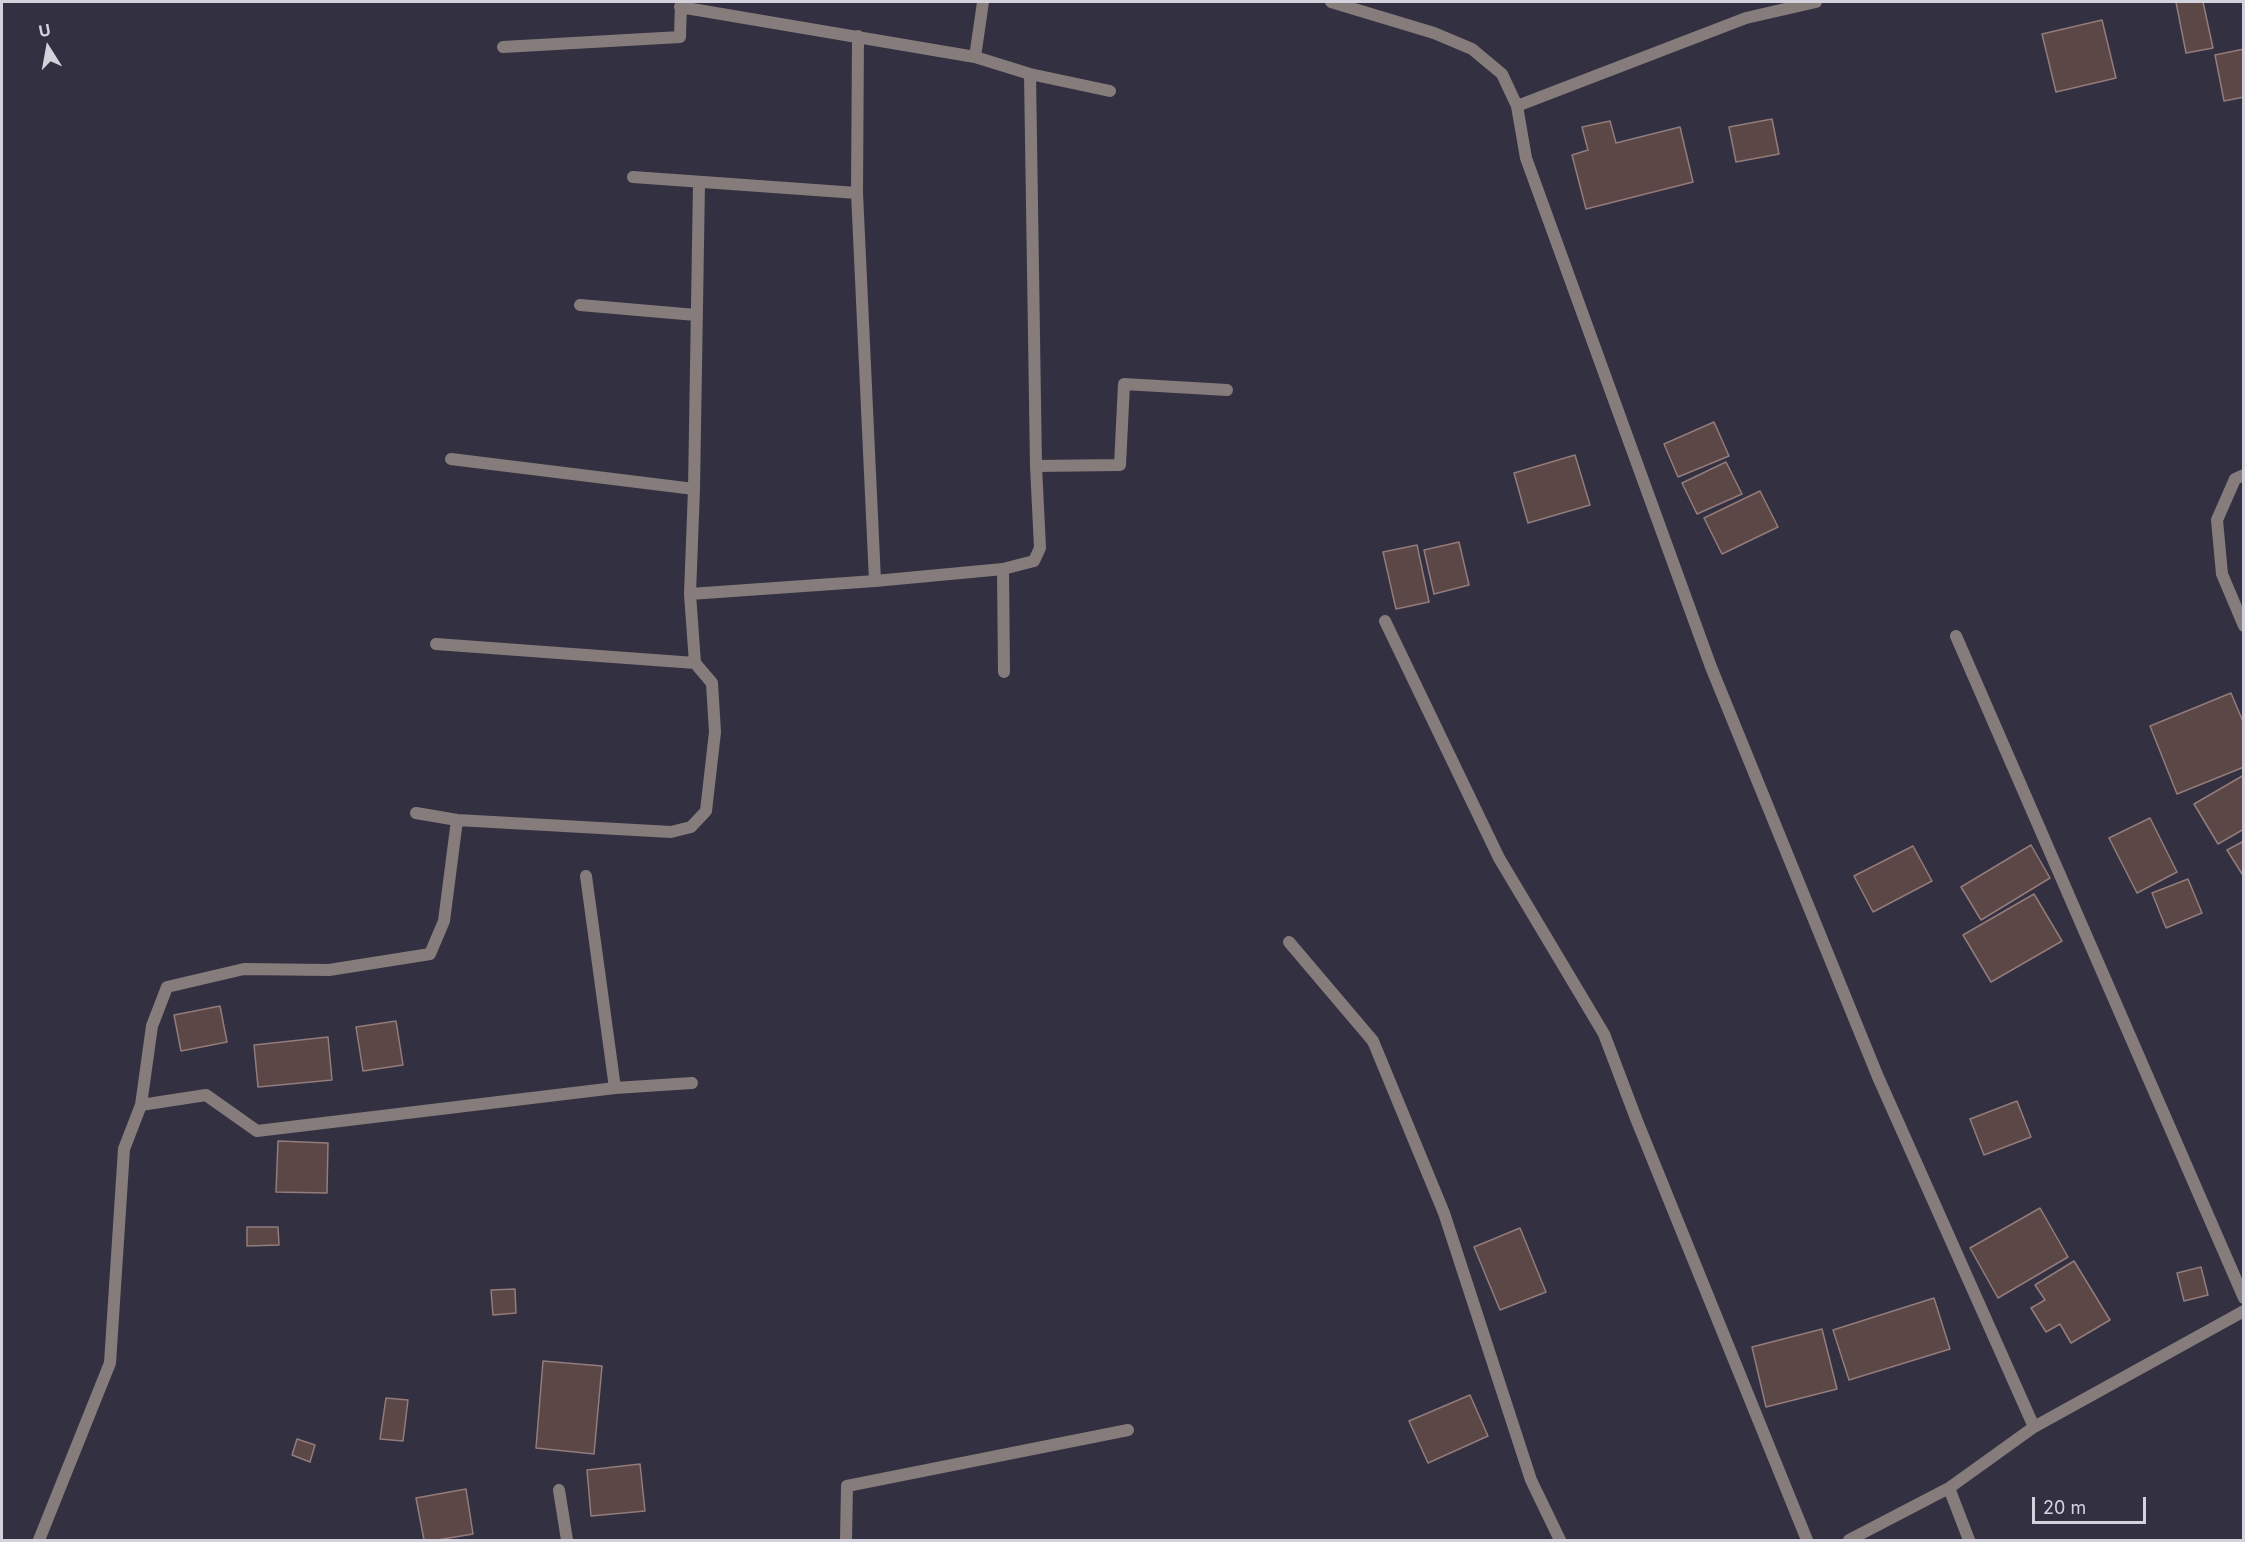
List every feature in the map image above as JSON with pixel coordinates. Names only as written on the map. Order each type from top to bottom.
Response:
[{"type":"street","points":[[975,57],[984,2]]},
{"type":"street","points":[[1331,2],[1434,33],[1472,49],[1502,74],[1517,106],[1526,158],[1711,667],[1878,1077],[2034,1427]]},
{"type":"street","points":[[1517,106],[1746,18],[1816,2]]},
{"type":"street","points":[[503,47],[680,36],[680,4],[975,57],[1030,74],[1110,91]]},
{"type":"street","points":[[858,36],[858,193],[875,581]]},
{"type":"street","points":[[690,594],[1003,569],[1034,561],[1040,548],[1036,466],[1030,74]]},
{"type":"street","points":[[633,177],[858,193]]},
{"type":"street","points":[[416,813],[457,820],[671,832],[691,826],[706,811],[715,732],[712,683],[695,663],[690,594],[699,183]]},
{"type":"street","points":[[580,306],[696,315]]},
{"type":"street","points":[[1036,466],[1120,465],[1124,384],[1227,390]]},
{"type":"street","points":[[451,459],[694,489]]},
{"type":"street","points":[[2244,475],[2235,479],[2217,520],[2222,574],[2244,626]]},
{"type":"street","points":[[1003,569],[1004,672]]},
{"type":"street","points":[[1385,621],[1499,858],[1604,1034],[1807,1540]]},
{"type":"street","points":[[1956,636],[2244,1298]]},
{"type":"street","points":[[436,644],[695,663]]},
{"type":"street","points":[[39,1540],[110,1363],[124,1149],[141,1105],[152,1026],[167,987],[244,969],[329,970],[430,954],[444,921],[457,820]]},
{"type":"street","points":[[586,876],[615,1088]]},
{"type":"street","points":[[1289,942],[1373,1041],[1444,1213],[1531,1480],[1560,1540]]},
{"type":"street","points":[[141,1105],[206,1095],[258,1131],[615,1088],[692,1083]]},
{"type":"street","points":[[1849,1540],[1949,1488],[2034,1427],[2244,1311]]},
{"type":"street","points":[[846,1540],[847,1486],[1128,1430]]},
{"type":"street","points":[[1949,1488],[1969,1540]]},
{"type":"street","points":[[559,1490],[567,1540]]},
{"type":"building","points":[[2176,2],[2203,2],[2213,48],[2186,53]]},
{"type":"building","points":[[2102,20],[2116,78],[2056,92],[2042,34]]},
{"type":"building","points":[[2244,49],[2244,97],[2224,101],[2215,55]]},
{"type":"building","points":[[1772,119],[1779,154],[1736,162],[1729,127]]},
{"type":"building","points":[[1610,121],[1616,143],[1680,127],[1693,182],[1586,209],[1572,155],[1588,150],[1582,127]]},
{"type":"building","points":[[1714,422],[1729,456],[1678,477],[1664,444]]},
{"type":"building","points":[[1575,455],[1590,505],[1528,523],[1514,473]]},
{"type":"building","points":[[1726,462],[1742,494],[1697,514],[1682,483]]},
{"type":"building","points":[[1760,491],[1778,527],[1722,554],[1704,518]]},
{"type":"building","points":[[1459,542],[1469,585],[1434,594],[1424,550]]},
{"type":"building","points":[[1417,545],[1429,602],[1396,609],[1383,552]]},
{"type":"building","points":[[2231,693],[2244,724],[2244,767],[2177,794],[2150,726]]},
{"type":"building","points":[[2244,775],[2244,829],[2218,844],[2194,804]]},
{"type":"building","points":[[2150,818],[2177,872],[2137,893],[2109,838]]},
{"type":"building","points":[[2244,841],[2244,877],[2227,850]]},
{"type":"building","points":[[2031,845],[2050,878],[1981,920],[1961,887]]},
{"type":"building","points":[[1913,846],[1932,881],[1873,912],[1854,876]]},
{"type":"building","points":[[2188,879],[2202,913],[2166,928],[2152,893]]},
{"type":"building","points":[[2034,894],[2062,941],[1991,982],[1963,935]]},
{"type":"building","points":[[220,1006],[227,1042],[181,1051],[174,1015]]},
{"type":"building","points":[[396,1021],[403,1065],[363,1071],[356,1027]]},
{"type":"building","points":[[328,1037],[332,1080],[258,1087],[254,1045]]},
{"type":"building","points":[[2017,1101],[2031,1137],[1984,1155],[1970,1119]]},
{"type":"building","points":[[278,1141],[328,1143],[327,1193],[276,1192]]},
{"type":"building","points":[[2040,1208],[2068,1257],[1998,1298],[1970,1248]]},
{"type":"building","points":[[247,1227],[278,1227],[279,1245],[247,1246]]},
{"type":"building","points":[[1520,1228],[1546,1292],[1500,1310],[1474,1247]]},
{"type":"building","points":[[2074,1261],[2110,1320],[2071,1343],[2060,1324],[2046,1332],[2031,1308],[2045,1300],[2035,1285]]},
{"type":"building","points":[[2201,1267],[2208,1295],[2184,1301],[2177,1273]]},
{"type":"building","points":[[515,1289],[516,1313],[493,1315],[491,1290]]},
{"type":"building","points":[[1934,1298],[1950,1349],[1849,1380],[1833,1330]]},
{"type":"building","points":[[1822,1329],[1837,1389],[1766,1407],[1752,1347]]},
{"type":"building","points":[[543,1361],[602,1366],[594,1454],[536,1448]]},
{"type":"building","points":[[1470,1395],[1488,1436],[1428,1463],[1409,1421]]},
{"type":"building","points":[[386,1398],[408,1400],[403,1441],[380,1439]]},
{"type":"building","points":[[297,1439],[315,1445],[310,1462],[292,1455]]},
{"type":"building","points":[[640,1464],[645,1511],[591,1516],[587,1470]]},
{"type":"building","points":[[466,1489],[473,1534],[424,1540],[416,1498]]}]
